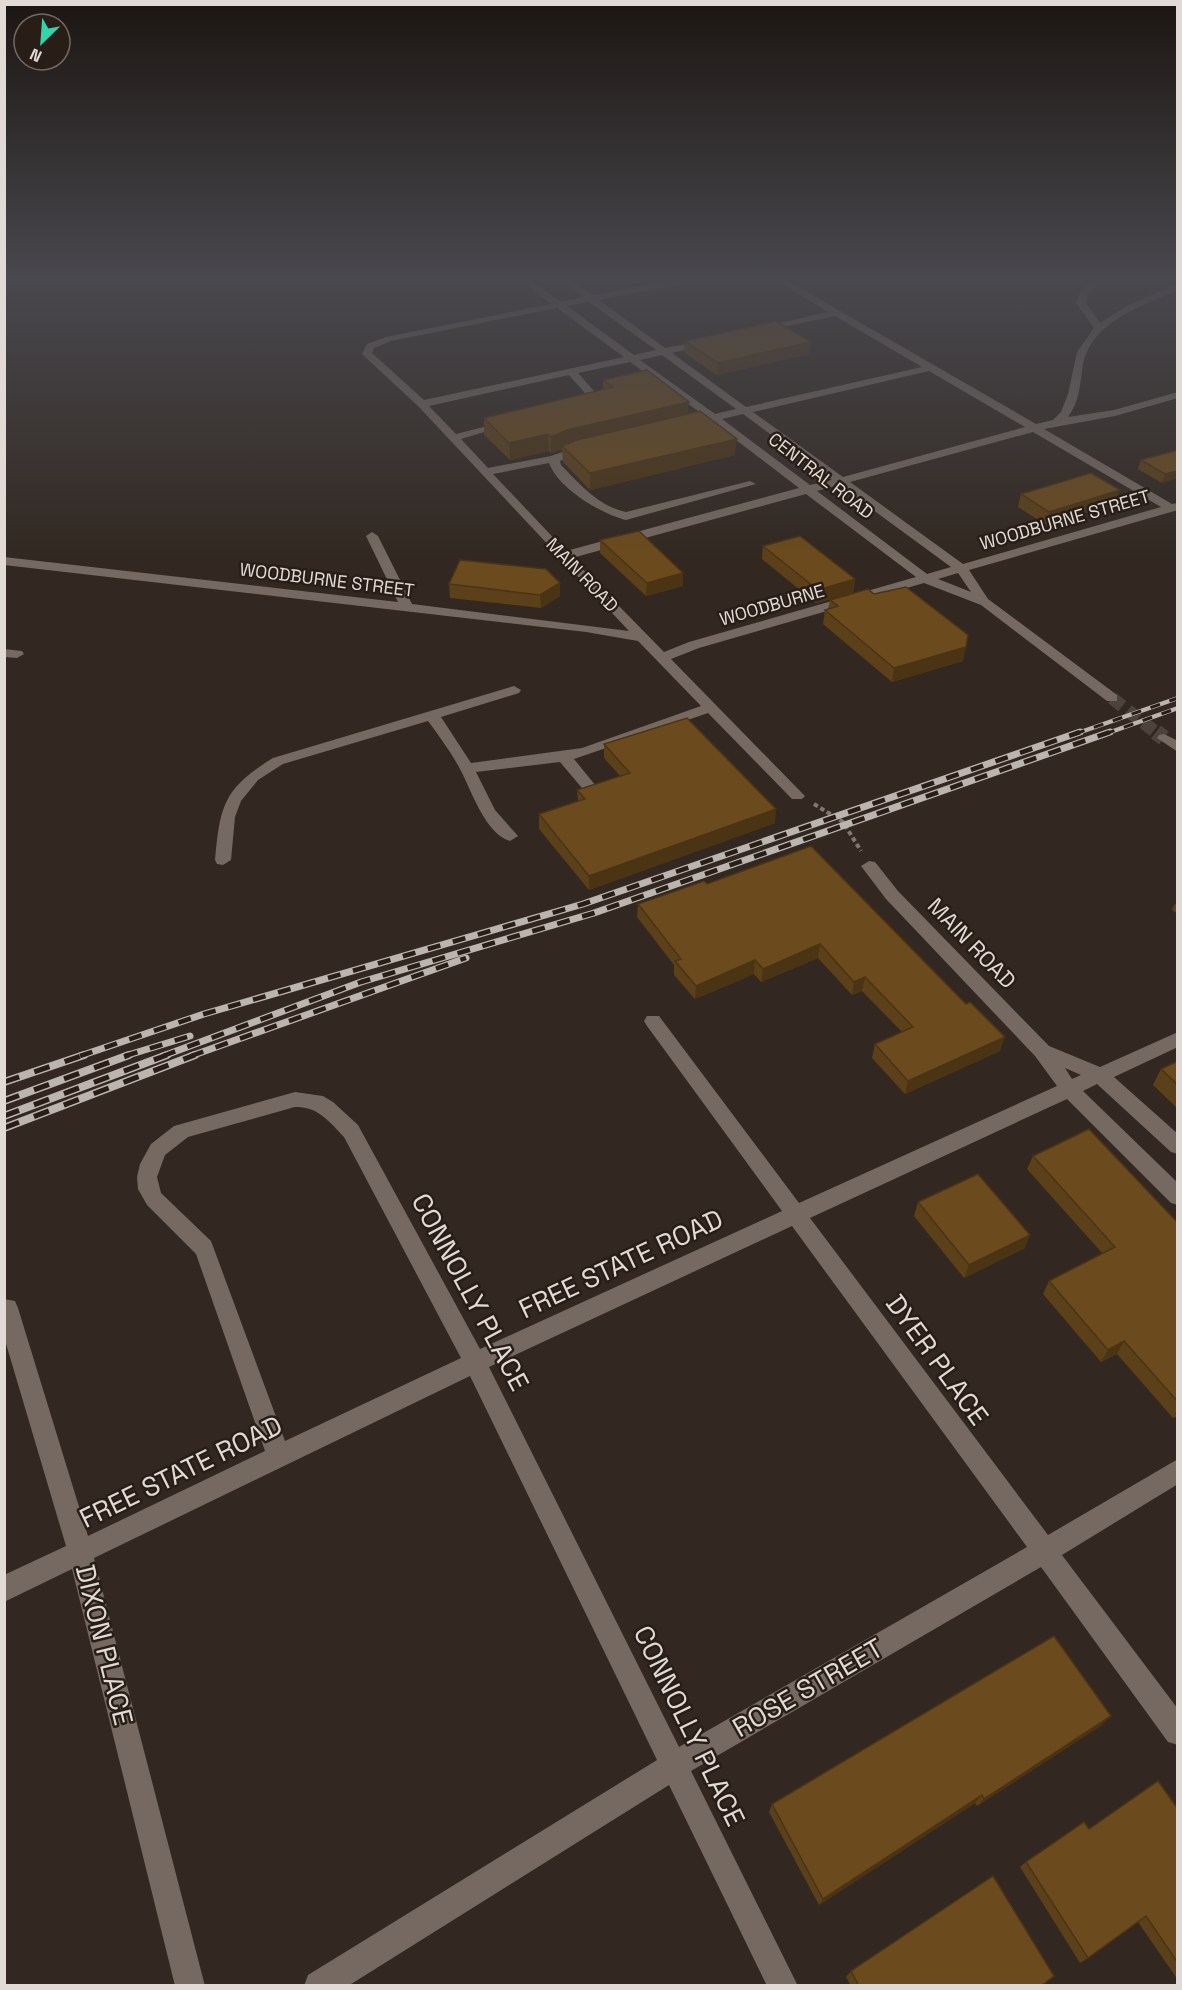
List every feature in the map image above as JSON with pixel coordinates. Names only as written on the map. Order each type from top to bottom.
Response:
[{"type":"street","name":"MAIN ROAD","points":[[389,374],[422,404],[563,556],[797,796]]},
{"type":"street","points":[[422,404],[563,374]]},
{"type":"street","points":[[561,408],[590,398],[589,391],[574,374]]},
{"type":"street","name":"CENTRAL ROAD","points":[[654,374],[926,579],[985,603],[1112,698]]},
{"type":"street","name":"CENTRAL ROAD","points":[[693,374],[962,569],[985,603]]},
{"type":"street","points":[[692,423],[904,374]]},
{"type":"street","points":[[940,374],[1170,508],[1178,520]]},
{"type":"street","points":[[1057,422],[1072,406],[1078,374]]},
{"type":"street","points":[[563,556],[1057,422],[1115,413],[1178,395]]},
{"type":"street","points":[[454,438],[516,419]]},
{"type":"street","points":[[485,472],[554,459],[572,451],[594,446]]},
{"type":"street","points":[[554,459],[555,466],[601,510],[626,516],[750,484]]},
{"type":"street","name":"WOODBURNE STREET","points":[[962,569],[1170,508]]},
{"type":"street","points":[[372,536],[407,608]]},
{"type":"street","name":"WOODBURNE STREET","points":[[4,561],[586,627],[644,638]]},
{"type":"street","name":"WOODBURNE","points":[[663,657],[694,645],[962,569]]},
{"type":"street","points":[[222,860],[227,817],[234,800],[253,777],[278,761],[514,690]]},
{"type":"street","points":[[467,768],[564,757],[711,707]]},
{"type":"street","points":[[432,715],[467,768],[488,813],[510,836]]},
{"type":"street","points":[[1164,738],[1178,748]]},
{"type":"street","points":[[564,757],[592,792]]},
{"type":"street","name":"MAIN ROAD","points":[[869,866],[892,895],[1042,1051],[1069,1089],[1178,1197]]},
{"type":"street","name":"DYER PLACE","points":[[653,1021],[1178,1732]]},
{"type":"street","name":"FREE STATE ROAD","points":[[4,1589],[475,1362],[1178,1039]]},
{"type":"street","name":"MAIN ROAD","points":[[1042,1051],[1098,1074],[1178,1146]]},
{"type":"street","name":"CONNOLLY PLACE","points":[[279,1456],[201,1244],[170,1217],[151,1195],[147,1177],[150,1164],[176,1134],[201,1122],[238,1117],[293,1100],[319,1101],[330,1108],[351,1131],[475,1362],[783,1986]]},
{"type":"street","name":"DIXON PLACE","points":[[7,1308],[80,1551],[190,1986]]},
{"type":"street","name":"ROSE STREET","points":[[319,1986],[675,1765],[1043,1552],[1178,1470]]},
{"type":"path","points":[[797,796],[839,815],[848,823],[869,866]]},
{"type":"building","points":[[630,374],[652,374],[689,402],[567,430],[551,437],[548,434],[509,443],[484,418],[613,387],[603,380]]},
{"type":"building","points":[[700,411],[737,439],[590,473],[562,446],[577,440]]},
{"type":"building","points":[[1178,450],[1178,471],[1165,474],[1141,460]]},
{"type":"building","points":[[1091,473],[1120,490],[1049,512],[1021,494]]},
{"type":"building","points":[[639,531],[683,573],[647,583],[600,540]]},
{"type":"building","points":[[800,536],[855,579],[818,590],[763,546]]},
{"type":"building","points":[[460,560],[546,569],[560,583],[540,595],[449,584]]},
{"type":"building","points":[[906,587],[968,635],[966,647],[894,668],[825,610],[838,606],[830,600],[868,589],[874,594]]},
{"type":"building","points":[[687,718],[776,809],[589,876],[539,814],[585,799],[577,790],[630,773],[604,744]]},
{"type":"building","points":[[811,846],[966,1004],[970,1002],[1005,1037],[908,1081],[875,1044],[913,1027],[865,977],[854,982],[820,944],[763,969],[755,960],[696,986],[675,961],[681,959],[638,904],[704,881],[707,884]]},
{"type":"building","points":[[1178,1061],[1178,1085],[1161,1069]]},
{"type":"building","points":[[1089,1129],[1178,1223],[1178,1402],[1124,1341],[1108,1350],[1049,1281],[1115,1247],[1033,1156]]},
{"type":"building","points":[[978,1174],[1030,1235],[969,1265],[918,1202]]},
{"type":"building","points":[[1054,1636],[1111,1716],[984,1799],[982,1795],[823,1899],[772,1804]]},
{"type":"building","points":[[1158,1781],[1178,1809],[1178,1963],[1146,1916],[1088,1958],[1026,1862],[1084,1822],[1089,1829]]},
{"type":"building","points":[[993,1876],[1054,1976],[1041,1986],[859,1986],[851,1971]]},
{"type":"tunnel","points":[[1112,698],[1158,734]]},
{"type":"tunnel","points":[[1156,732],[1164,738]]},
{"type":"railway","points":[[1075,734],[1178,698]]},
{"type":"railway","points":[[1105,734],[1178,708]]},
{"type":"railway","points":[[80,1056],[204,1014],[583,904],[1080,732]]},
{"type":"railway","points":[[163,1056],[361,982],[594,913],[1110,732]]},
{"type":"railway","points":[[191,1056],[466,958]]},
{"type":"railway","points":[[125,1056],[190,1036]]},
{"type":"railway","points":[[4,1082],[84,1055]]},
{"type":"railway","points":[[4,1101],[129,1055]]},
{"type":"railway","points":[[4,1116],[167,1055]]},
{"type":"railway","points":[[4,1128],[195,1055]]}]
